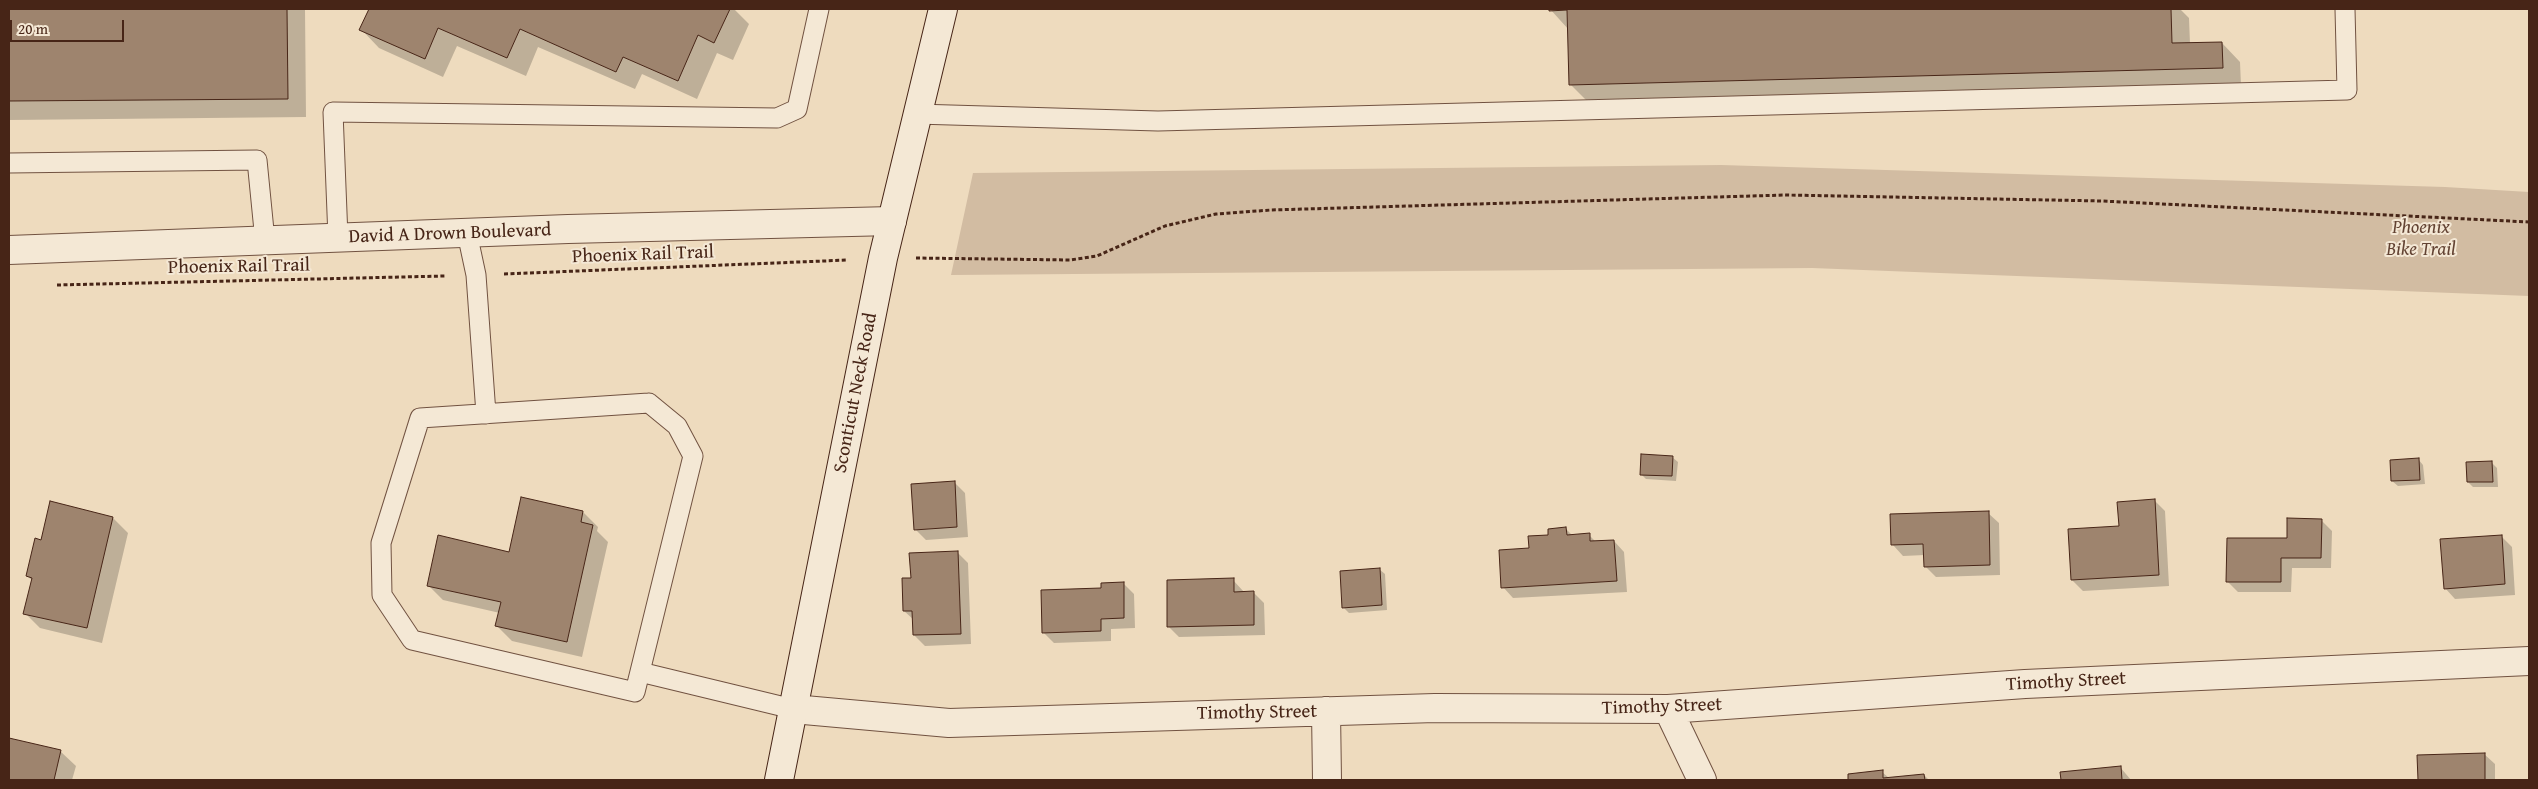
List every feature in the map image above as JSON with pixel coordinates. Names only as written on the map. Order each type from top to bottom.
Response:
[{"type":"street","name":"Sconticut Neck Road","points":[[779,780],[883,258],[916,114],[943,9]]},
{"type":"street","name":"David A Drown Boulevard","points":[[9,250],[467,233],[892,221]]},
{"type":"street","name":"Timothy Street","points":[[793,709],[949,723],[1435,708],[1668,709],[2025,684],[2529,661]]},
{"type":"street","points":[[1668,709],[1702,780]]},
{"type":"street","points":[[1326,712],[1326,780]]},
{"type":"lane","points":[[338,238],[333,112],[777,118],[797,109],[819,9]]},
{"type":"lane","points":[[916,114],[1158,120],[2347,90],[2345,9]]},
{"type":"lane","points":[[9,163],[257,160],[265,241]]},
{"type":"lane","points":[[467,233],[476,276],[486,414]]},
{"type":"lane","points":[[649,403],[677,426],[693,456],[635,692],[412,640],[382,594],[381,543],[420,418],[486,414],[649,403]]},
{"type":"lane","points":[[640,672],[793,709]]},
{"type":"path","name":"Phoenix Rail Trail","points":[[48,285],[476,276],[883,258],[1070,260],[1097,256],[1165,226],[1216,214],[1271,210],[1785,195],[2102,201],[2529,222]]},
{"type":"green space","name":"Phoenix Bike Trail","points":[[1721,165],[2445,187],[2529,192],[2529,296],[1812,268],[951,275],[973,173]]},
{"type":"building","points":[[9,9],[287,9],[288,99],[9,101]]},
{"type":"building","points":[[369,9],[730,9],[714,43],[698,35],[678,81],[623,57],[616,72],[520,29],[507,58],[438,28],[425,59],[359,30]]},
{"type":"building","points":[[1549,9],[2171,9],[2172,43],[2222,42],[2223,68],[1569,85],[1567,10],[1549,11]]},
{"type":"building","points":[[1641,454],[1673,456],[1672,476],[1640,475]]},
{"type":"building","points":[[2419,458],[2420,480],[2391,481],[2390,460]]},
{"type":"building","points":[[2492,461],[2493,482],[2467,482],[2466,462]]},
{"type":"building","points":[[955,481],[957,527],[914,530],[911,484]]},
{"type":"building","points":[[521,497],[583,511],[581,522],[593,525],[567,642],[495,626],[501,602],[427,586],[438,535],[509,552]]},
{"type":"building","points":[[2155,499],[2159,575],[2071,580],[2068,529],[2119,526],[2117,502]]},
{"type":"building","points":[[50,501],[113,517],[87,628],[23,614],[32,578],[26,576],[35,538],[41,540]]},
{"type":"building","points":[[1989,511],[1990,565],[1924,567],[1923,544],[1891,545],[1890,514]]},
{"type":"building","points":[[2287,518],[2322,519],[2321,558],[2281,558],[2281,582],[2226,582],[2227,538],[2287,538]]},
{"type":"building","points":[[1566,527],[1567,535],[1590,533],[1590,541],[1614,540],[1617,581],[1501,588],[1499,550],[1529,548],[1528,536],[1548,535],[1548,529]]},
{"type":"building","points":[[2502,535],[2505,584],[2444,589],[2440,539]]},
{"type":"building","points":[[958,551],[961,634],[913,635],[912,611],[903,611],[902,578],[911,578],[909,553]]},
{"type":"building","points":[[1380,568],[1382,605],[1342,608],[1340,571]]},
{"type":"building","points":[[1234,578],[1234,592],[1254,591],[1254,625],[1167,627],[1167,580]]},
{"type":"building","points":[[1124,582],[1124,618],[1101,619],[1101,631],[1042,633],[1041,590],[1101,588],[1101,583]]},
{"type":"building","points":[[9,738],[61,750],[54,780],[9,780]]},
{"type":"building","points":[[2485,753],[2485,780],[2418,780],[2417,755]]},
{"type":"building","points":[[2121,766],[2122,780],[2061,780],[2060,772]]},
{"type":"building","points":[[1883,770],[1883,778],[1924,774],[1925,780],[1848,780],[1848,774]]}]
